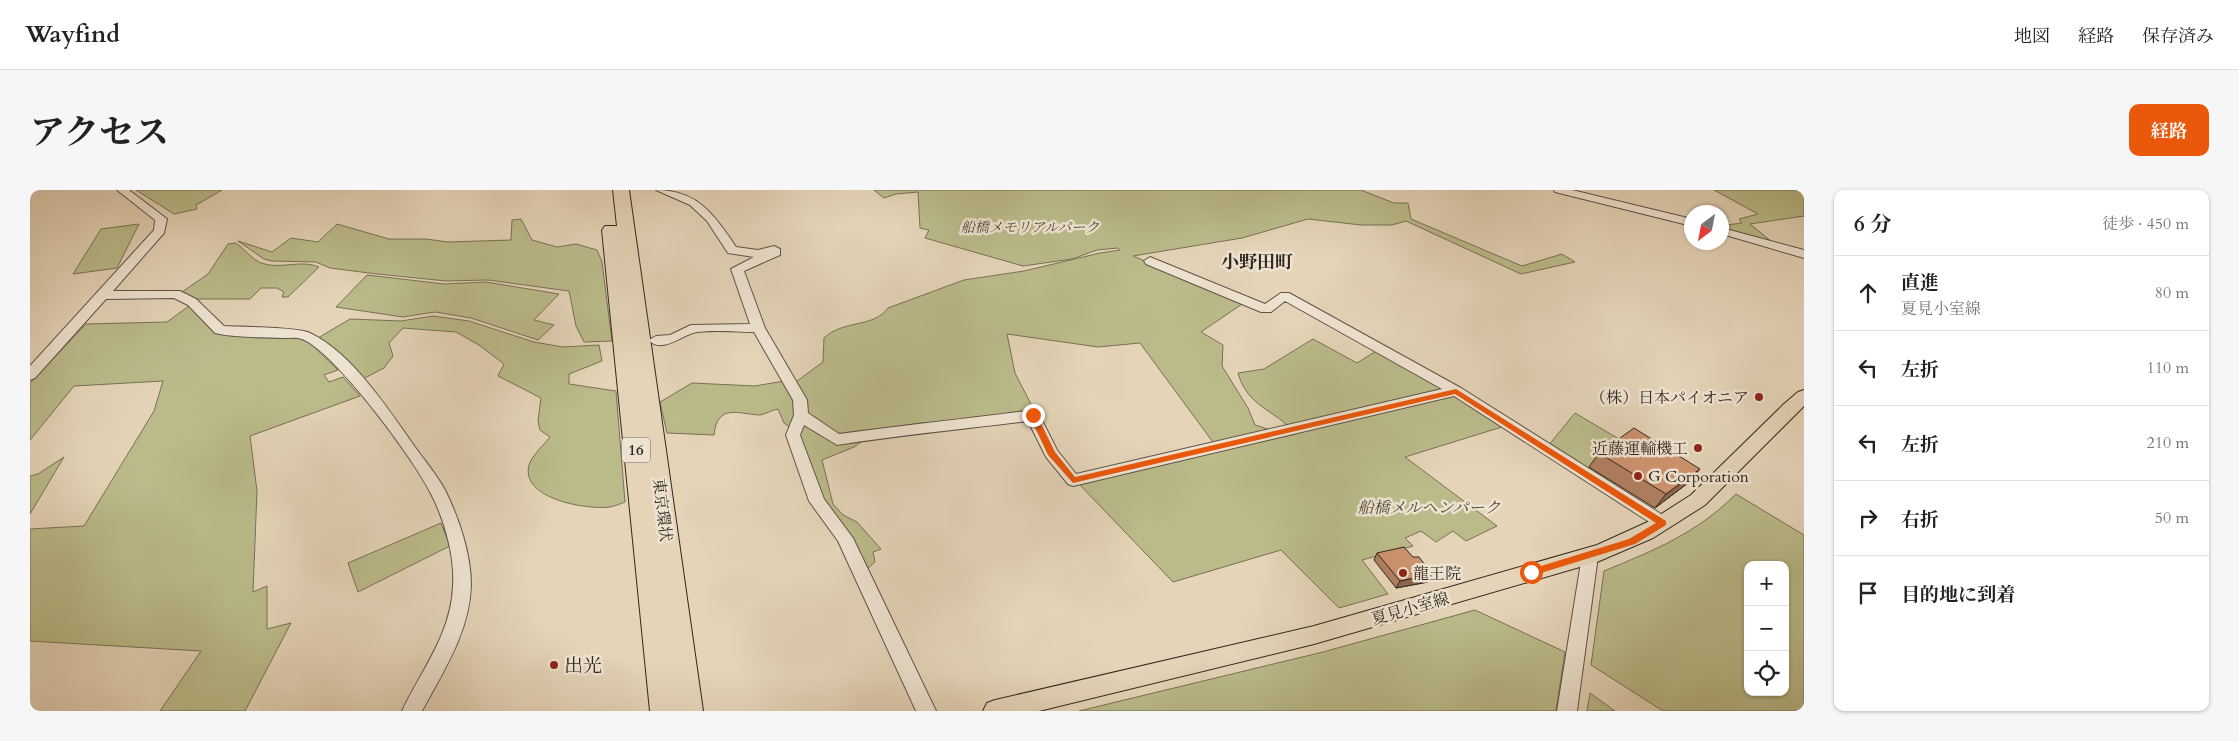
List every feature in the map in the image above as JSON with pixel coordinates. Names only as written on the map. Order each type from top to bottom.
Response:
[{"type":"highway","name":"東京環状","points":[[607,190],[664,711]]},
{"type":"highway","name":"東京環状","points":[[622,190],[689,711]]},
{"type":"main road","name":"夏見小室線","points":[[995,711],[1314,635],[1590,556],[1632,541],[1663,523],[1704,494],[1783,413],[1804,396]]},
{"type":"street","points":[[30,375],[160,231],[161,219],[122,190]]},
{"type":"street","points":[[662,190],[694,203],[711,219],[732,250],[758,254],[774,250],[776,252],[737,269],[758,328],[798,394],[801,415],[793,435],[817,502],[846,538],[926,711]]},
{"type":"street","points":[[1559,190],[1684,221]]},
{"type":"street","points":[[1729,233],[1804,254]]},
{"type":"street","points":[[1150,261],[1266,309],[1285,296],[1456,392],[1663,523]]},
{"type":"street","points":[[104,295],[176,294],[192,302],[220,330],[304,335],[315,340],[349,373],[387,418],[437,490],[456,543],[462,584],[452,635],[412,711]]},
{"type":"street","points":[[656,340],[673,339],[691,329],[758,328]]},
{"type":"street","points":[[801,415],[837,440],[921,427],[951,426],[1033,415],[1051,453],[1073,480],[1456,392]]},
{"type":"street","points":[[1567,711],[1590,556]]},
{"type":"green space","points":[[136,190],[222,190],[196,205],[197,209],[174,214]]},
{"type":"green space","name":"船橋メモリアルパーク","points":[[874,190],[1361,190],[1394,203],[1408,203],[1411,219],[1522,266],[1562,254],[1575,262],[1521,274],[1406,221],[1392,225],[1361,225],[1308,219],[1242,238],[1133,256],[1245,302],[1201,332],[1223,345],[1222,366],[1248,408],[1255,425],[1277,432],[1215,445],[1140,343],[1098,347],[1007,334],[1015,373],[1035,412],[949,423],[921,423],[840,436],[804,413],[793,384],[823,362],[824,338],[831,332],[875,319],[888,308],[964,280],[1024,271],[1120,250],[1118,248],[1097,250],[1072,259],[1023,266],[925,238],[929,230],[920,228],[918,192],[896,194],[884,198]]},
{"type":"green space","points":[[1714,190],[1804,190],[1804,216],[1750,224],[1772,242],[1729,231],[1729,225],[1742,223],[1739,219],[1758,214]]},
{"type":"green space","points":[[521,219],[532,240],[557,247],[576,244],[597,250],[602,262],[612,341],[584,342],[576,326],[569,291],[488,280],[446,281],[377,274],[330,268],[316,262],[271,261],[264,259],[238,241],[272,252],[291,238],[318,242],[337,224],[389,239],[426,239],[448,242],[511,240],[512,220]]},
{"type":"green space","points":[[139,224],[117,268],[73,274],[101,229]]},
{"type":"green space","points":[[236,243],[261,263],[268,265],[305,264],[319,267],[288,297],[282,297],[284,292],[277,288],[261,288],[250,299],[193,299],[182,292],[208,274],[228,244]]},
{"type":"green space","points":[[367,275],[444,284],[486,282],[559,294],[534,320],[554,325],[538,340],[471,318],[435,312],[403,317],[336,307]]},
{"type":"green space","points":[[189,306],[216,332],[298,338],[310,343],[338,370],[324,375],[329,382],[343,377],[360,396],[250,436],[257,491],[253,592],[267,586],[267,629],[291,623],[245,711],[160,711],[201,651],[30,641],[30,529],[84,526],[154,411],[163,381],[74,386],[30,440],[30,383],[86,324],[167,322]]},
{"type":"green space","points":[[433,316],[469,321],[534,342],[563,347],[599,345],[602,361],[569,374],[569,384],[616,391],[625,502],[610,507],[572,504],[545,494],[535,486],[529,477],[529,465],[550,437],[540,430],[538,421],[541,398],[498,376],[504,364],[479,345],[456,332],[403,328],[389,343],[393,356],[384,368],[361,380],[318,338],[350,319],[401,321]]},
{"type":"green space","name":"船橋メルヘンパーク","points":[[1313,339],[1357,363],[1378,350],[1505,426],[1405,457],[1497,526],[1466,541],[1453,531],[1436,542],[1421,531],[1405,538],[1413,546],[1362,560],[1388,594],[1339,608],[1281,550],[1173,582],[1078,483],[1296,434],[1248,394],[1238,373],[1264,369]]},
{"type":"green space","points":[[784,381],[798,402],[791,428],[784,423],[778,409],[759,415],[737,412],[724,414],[719,418],[714,435],[667,433],[660,402],[692,383],[755,386]]},
{"type":"green space","points":[[1575,413],[1624,442],[1585,470],[1548,446]]},
{"type":"green space","points":[[801,418],[836,443],[868,437],[854,447],[822,460],[833,504],[843,515],[857,522],[881,549],[873,552],[875,562],[865,571],[819,497],[797,431]]},
{"type":"green space","points":[[64,457],[30,514],[30,476],[38,474]]},
{"type":"green space","points":[[1736,494],[1804,535],[1804,711],[1663,711],[1591,665],[1604,571],[1658,548],[1706,520]]},
{"type":"green space","points":[[441,523],[450,546],[358,592],[348,563]]},
{"type":"green space","points":[[1475,610],[1565,652],[1556,711],[1079,711],[1323,652]]},
{"type":"green space","points":[[1590,693],[1615,711],[1587,711]]},
{"type":"building","points":[[1634,428],[1700,469],[1666,494],[1599,453]]},
{"type":"building","points":[[1404,547],[1413,557],[1419,557],[1432,574],[1400,581],[1377,553]]},
{"type":"place","name":"（株）日本パイオニア","points":[[1759,397]]},
{"type":"place","name":"近藤運輸機工","points":[[1698,448]]},
{"type":"place","name":"G Corporation","points":[[1638,476]]},
{"type":"place","name":"龍王院","points":[[1403,573]]},
{"type":"place","name":"出光","points":[[554,665]]},
{"type":"district","name":"小野田町","points":[[1257,262]]},
{"type":"route","points":[[1033,415],[1051,453],[1073,480],[1456,392],[1663,523],[1632,541],[1590,556],[1531,572]]}]
